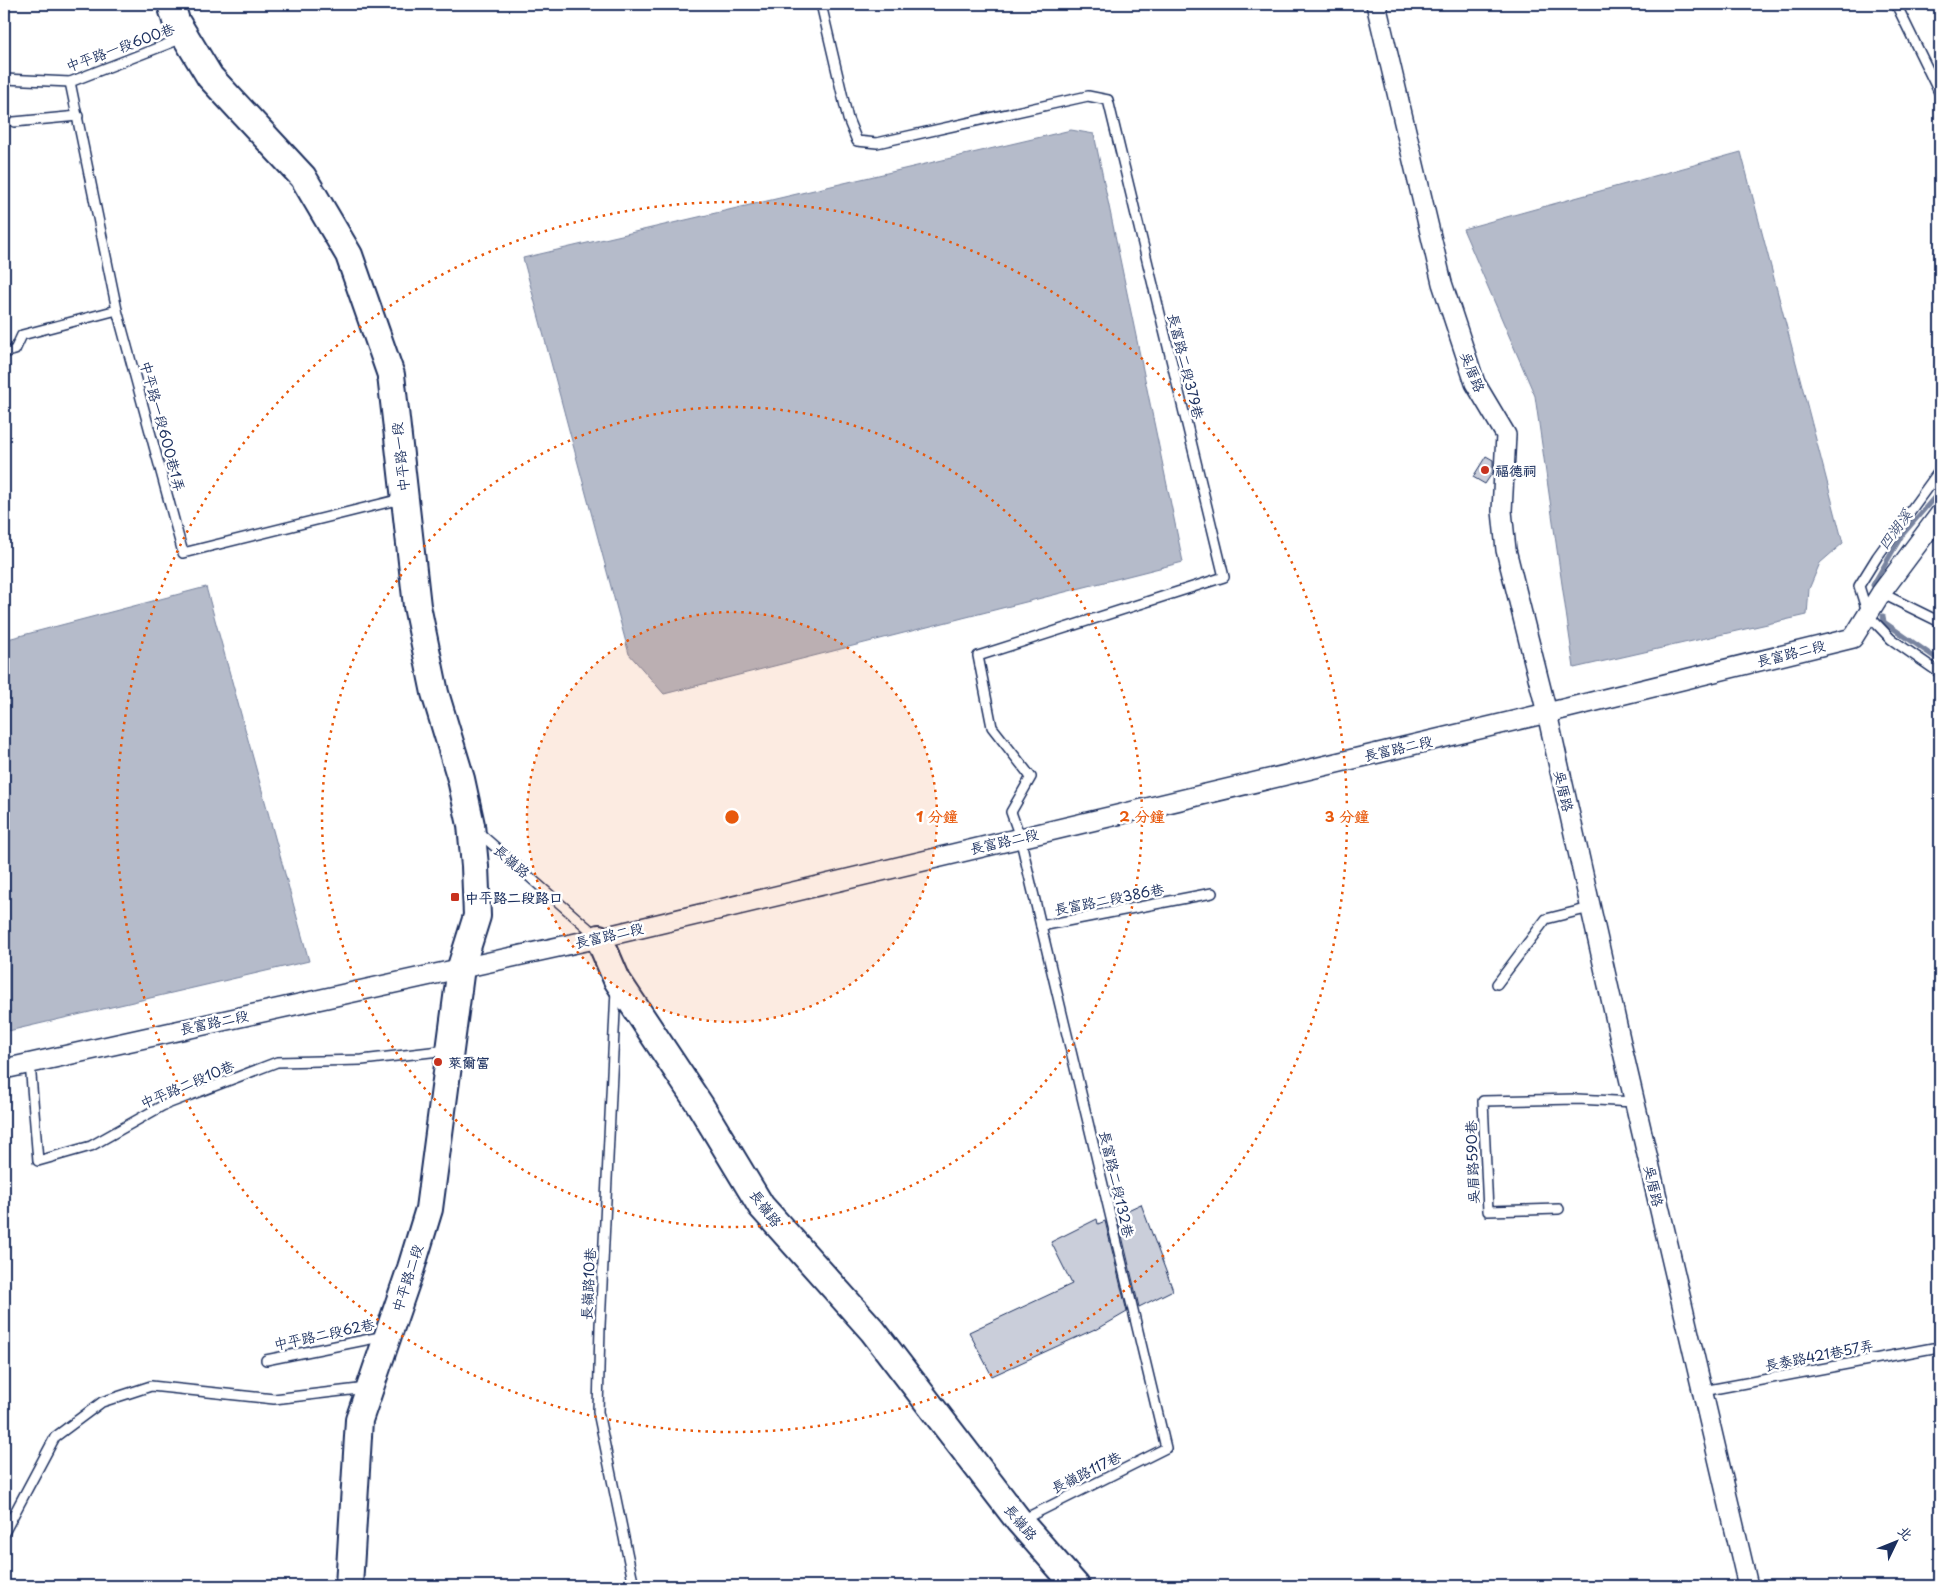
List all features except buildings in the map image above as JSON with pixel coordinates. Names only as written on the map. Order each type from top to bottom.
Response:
[{"type":"street","name":"中平路一段","points":[[171,4],[176,21],[210,77],[303,177],[348,255],[391,376],[417,606],[435,693],[461,779],[471,825],[475,866],[476,916],[461,967]]},
{"type":"street","name":"吳厝路","points":[[1376,4],[1442,283],[1475,383],[1506,435],[1502,510],[1506,550],[1547,713],[1634,1102],[1748,1586]]},
{"type":"street","name":"長富路二段","points":[[4,1069],[599,938],[1547,713],[1853,638],[1882,593],[1940,514]]},
{"type":"street","name":"長嶺路","points":[[599,938],[617,980],[700,1105],[761,1206],[873,1332],[1019,1521],[1076,1586]]},
{"type":"street","name":"中平路二段","points":[[349,1586],[359,1420],[429,1209],[461,967]]},
{"type":"lane","name":"長富路二段379巷","points":[[822,4],[848,119],[856,141],[877,143],[1088,96],[1108,100],[1224,577],[978,656],[992,727],[1031,777],[1011,812],[1020,838]]},
{"type":"lane","points":[[1896,4],[1940,94]]},
{"type":"lane","name":"中平路一段600巷","points":[[4,79],[70,82],[186,37]]},
{"type":"lane","name":"中平路一段600巷1弄","points":[[70,82],[117,310],[183,553],[405,498]]},
{"type":"lane","points":[[14,122],[78,116]]},
{"type":"lane","points":[[4,353],[16,350],[22,335],[117,310]]},
{"type":"lane","points":[[1940,470],[1877,557],[1859,586],[1868,615],[1891,639],[1940,673]]},
{"type":"lane","points":[[1882,593],[1940,622]]},
{"type":"lane","name":"長嶺路","points":[[471,825],[599,938]]},
{"type":"lane","name":"長富路二段386巷","points":[[1020,838],[1041,926],[1212,892]]},
{"type":"lane","points":[[1497,984],[1546,920],[1590,908]]},
{"type":"lane","name":"長富路二段132巷","points":[[1041,926],[1166,1448]]},
{"type":"lane","name":"長嶺路10巷","points":[[617,980],[600,1326],[598,1412],[634,1586]]},
{"type":"lane","name":"中平路二段10巷","points":[[30,1063],[38,1161],[90,1146],[162,1106],[277,1062],[362,1060],[451,1049]]},
{"type":"lane","name":"吳眉路590巷","points":[[1559,1209],[1488,1211],[1484,1101],[1577,1099],[1634,1102]]},
{"type":"lane","name":"中平路二段62巷","points":[[266,1360],[388,1335]]},
{"type":"lane","name":"長泰路421巷57弄","points":[[1703,1391],[1940,1348]]},
{"type":"lane","points":[[4,1533],[55,1436],[102,1402],[151,1386],[274,1399],[370,1388]]},
{"type":"lane","name":"長嶺路117巷","points":[[1019,1521],[1166,1448]]},
{"type":"water","points":[[1071,130],[1094,134],[1183,562],[664,694],[629,654],[523,258]]},
{"type":"water","points":[[1741,152],[1843,543],[1820,563],[1809,589],[1807,615],[1574,668],[1535,396],[1463,229]]},
{"type":"water","points":[[206,587],[309,961],[4,1032],[4,640]]},
{"type":"waterway","name":"四湖溪","points":[[1873,585],[1902,535],[1940,491]]},
{"type":"waterway","name":"四湖溪","points":[[1883,616],[1884,622],[1940,661]]},
{"type":"place","name":"福德祠","points":[[1485,470]]},
{"type":"place","name":"中平路二段路口","points":[[455,897]]},
{"type":"place","name":"萊爾富","points":[[438,1062]]}]
